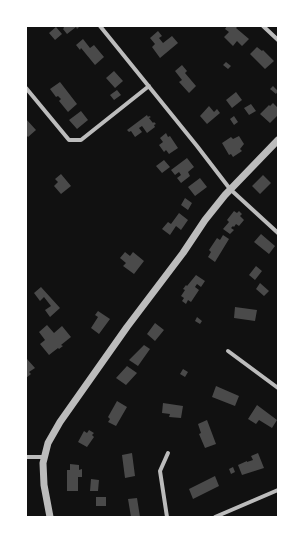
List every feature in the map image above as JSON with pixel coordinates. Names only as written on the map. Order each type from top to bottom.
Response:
[{"type":"street","points":[[100,26],[230,189],[278,233]]},
{"type":"street","points":[[263,26],[278,40]]},
{"type":"street","points":[[26,88],[69,140],[81,140],[149,86]]},
{"type":"street","points":[[50,517],[44,485],[43,463],[48,443],[77,397],[127,327],[183,253],[205,220],[230,189],[278,140]]},
{"type":"street","points":[[228,351],[278,388]]},
{"type":"street","points":[[167,517],[160,471],[168,452]]},
{"type":"street","points":[[26,457],[45,457]]},
{"type":"street","points":[[215,517],[278,490]]},
{"type":"building","points":[[63,26],[80,26],[77,29],[76,27],[67,34],[63,29]]},
{"type":"building","points":[[227,26],[238,26],[236,28],[249,39],[242,46],[237,41],[233,46],[224,37],[229,32],[225,29]]},
{"type":"building","points":[[56,27],[62,34],[55,40],[49,33]]},
{"type":"building","points":[[158,31],[162,36],[159,38],[163,43],[172,36],[178,43],[160,58],[152,47],[155,44],[150,38]]},
{"type":"building","points":[[83,39],[90,48],[94,45],[104,57],[95,65],[81,48],[80,50],[76,45]]},
{"type":"building","points":[[257,47],[262,51],[263,50],[274,61],[265,69],[250,54]]},
{"type":"building","points":[[226,62],[231,66],[228,69],[223,65]]},
{"type":"building","points":[[182,65],[187,71],[185,73],[196,86],[189,93],[179,82],[182,80],[175,71]]},
{"type":"building","points":[[114,71],[123,81],[115,88],[106,78]]},
{"type":"building","points":[[60,82],[77,104],[68,112],[59,101],[61,99],[58,96],[56,97],[50,89]]},
{"type":"building","points":[[273,86],[278,91],[276,94],[270,89]]},
{"type":"building","points":[[117,90],[121,95],[114,100],[110,95]]},
{"type":"building","points":[[236,92],[242,100],[232,108],[226,100]]},
{"type":"building","points":[[273,103],[278,108],[278,115],[270,123],[260,114]]},
{"type":"building","points":[[251,104],[256,111],[249,115],[244,108]]},
{"type":"building","points":[[209,106],[214,112],[217,109],[220,113],[207,124],[200,116]]},
{"type":"building","points":[[81,111],[88,120],[77,129],[69,120]]},
{"type":"building","points":[[147,115],[148,117],[151,117],[149,118],[153,123],[154,122],[156,124],[154,125],[155,127],[147,133],[142,126],[139,128],[142,132],[135,137],[131,131],[129,132],[127,130]]},
{"type":"building","points":[[234,116],[238,122],[234,125],[230,119]]},
{"type":"building","points":[[26,119],[36,130],[28,137],[26,135]]},
{"type":"building","points":[[166,133],[168,137],[170,136],[178,148],[169,154],[166,150],[164,152],[159,145],[163,142],[160,138]]},
{"type":"building","points":[[239,136],[244,144],[240,149],[242,151],[233,157],[231,154],[229,155],[222,143],[231,137],[233,139]]},
{"type":"building","points":[[187,158],[194,167],[188,172],[190,176],[181,183],[177,178],[181,175],[179,172],[175,175],[171,170]]},
{"type":"building","points":[[164,160],[170,167],[162,173],[156,166]]},
{"type":"building","points":[[61,174],[71,186],[61,194],[54,186],[58,182],[55,179]]},
{"type":"building","points":[[263,175],[271,183],[260,194],[252,186]]},
{"type":"building","points":[[200,178],[207,187],[195,196],[188,187]]},
{"type":"building","points":[[185,198],[192,203],[188,210],[181,205]]},
{"type":"building","points":[[234,211],[237,213],[239,211],[242,214],[240,216],[244,220],[239,226],[236,224],[231,228],[234,230],[230,234],[223,229],[229,222],[227,220]]},
{"type":"building","points":[[179,213],[188,220],[181,230],[176,226],[170,235],[162,229],[168,222],[171,224]]},
{"type":"building","points":[[261,234],[275,246],[269,254],[254,242]]},
{"type":"building","points":[[223,235],[229,239],[215,262],[208,257],[211,252],[209,250],[217,238],[220,240]]},
{"type":"building","points":[[125,252],[130,256],[133,252],[144,261],[134,274],[123,266],[126,263],[120,258]]},
{"type":"building","points":[[256,266],[262,271],[255,280],[249,275]]},
{"type":"building","points":[[196,275],[205,281],[201,287],[197,284],[195,287],[199,290],[191,302],[188,300],[186,304],[182,301],[184,298],[181,296],[185,290],[183,289]]},
{"type":"building","points":[[260,283],[269,291],[264,296],[256,289]]},
{"type":"building","points":[[41,287],[60,308],[50,317],[45,310],[51,306],[44,297],[40,301],[34,293]]},
{"type":"building","points":[[235,307],[257,310],[255,321],[234,318]]},
{"type":"building","points":[[98,311],[110,319],[99,334],[91,328],[98,317],[95,315]]},
{"type":"building","points":[[197,317],[202,321],[200,324],[195,321]]},
{"type":"building","points":[[155,323],[164,330],[155,341],[147,334]]},
{"type":"building","points":[[47,325],[54,333],[62,326],[71,337],[61,345],[63,346],[49,355],[40,344],[45,340],[39,332]]},
{"type":"building","points":[[144,345],[150,349],[138,366],[129,360]]},
{"type":"building","points":[[27,359],[35,368],[29,372],[31,374],[26,378],[26,360]]},
{"type":"building","points":[[127,366],[137,373],[126,385],[116,378]]},
{"type":"building","points":[[183,369],[188,372],[185,377],[180,374]]},
{"type":"building","points":[[216,386],[239,396],[235,406],[212,397]]},
{"type":"building","points":[[117,401],[127,407],[116,426],[108,422],[110,419],[108,417]]},
{"type":"building","points":[[163,403],[183,406],[181,418],[169,417],[170,414],[162,413]]},
{"type":"building","points":[[257,405],[277,420],[272,428],[259,420],[256,424],[248,419]]},
{"type":"building","points":[[207,420],[216,444],[205,448],[199,434],[201,433],[198,424]]},
{"type":"building","points":[[89,430],[94,433],[92,435],[94,437],[87,447],[78,442],[84,431],[87,433]]},
{"type":"building","points":[[132,453],[135,476],[125,478],[122,455]]},
{"type":"building","points":[[258,453],[264,468],[242,475],[238,465],[253,460],[251,456]]},
{"type":"building","points":[[70,464],[79,465],[79,470],[82,469],[82,477],[78,477],[78,491],[67,491],[67,470],[70,470]]},
{"type":"building","points":[[233,467],[235,472],[231,474],[229,469]]},
{"type":"building","points":[[215,476],[219,486],[193,499],[189,489]]},
{"type":"building","points":[[91,479],[99,480],[98,491],[90,491]]},
{"type":"building","points":[[96,497],[106,497],[106,506],[96,506]]},
{"type":"building","points":[[137,498],[140,517],[131,517],[128,499]]}]
